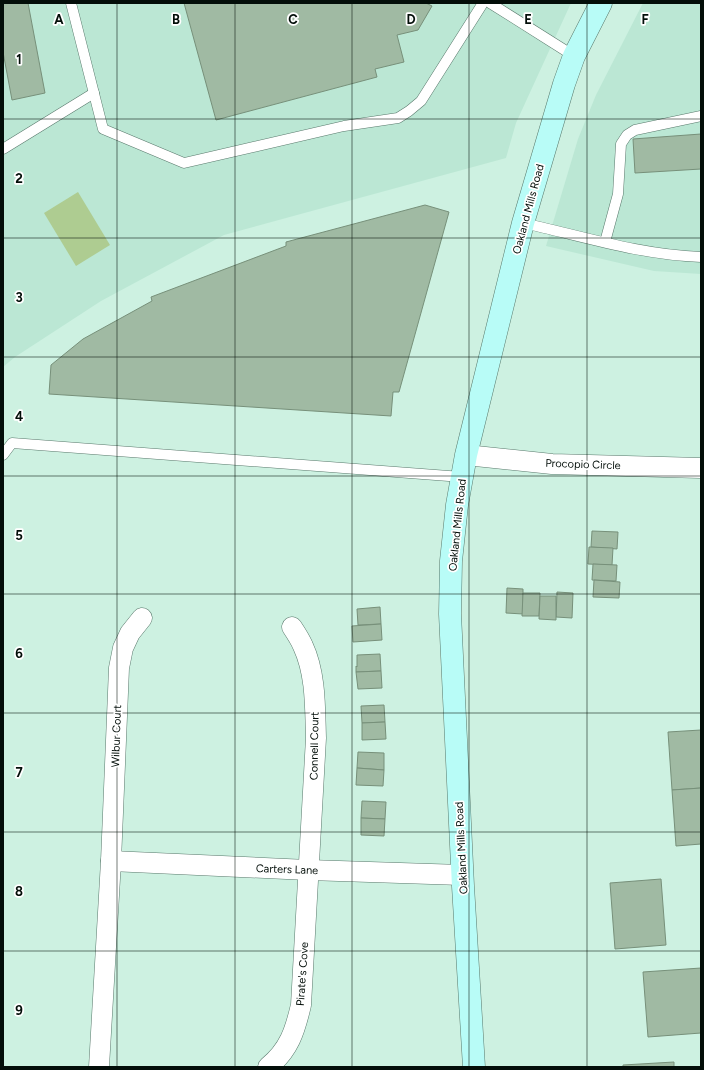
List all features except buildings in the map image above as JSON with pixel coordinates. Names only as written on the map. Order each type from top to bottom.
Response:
[{"type":"street","name":"Oakland Mills Road","points":[[474,1067],[462,875],[450,614],[451,561],[457,505],[466,455],[523,223],[564,84],[574,56],[601,3]]},
{"type":"street","name":"Procopio Circle","points":[[466,455],[552,464],[701,468]]},
{"type":"street","name":"Wilbur Court","points":[[111,861],[119,668],[123,648],[130,632],[142,618]]},
{"type":"street","name":"Connell Court","points":[[292,627],[303,647],[311,671],[314,699],[316,738],[308,870]]},
{"type":"street","name":"Carters Lane","points":[[111,861],[462,875]]},
{"type":"street","points":[[99,1067],[111,861]]},
{"type":"street","name":"Pirate's Cove","points":[[268,1067],[277,1060],[289,1044],[296,1027],[301,1005],[308,870]]},
{"type":"lane","points":[[71,3],[104,129],[184,163],[344,126],[398,118],[410,111],[421,100],[483,3]]},
{"type":"lane","points":[[490,3],[574,56]]},
{"type":"lane","points":[[3,149],[94,93]]},
{"type":"lane","points":[[605,242],[618,194],[621,144],[627,134],[635,130],[701,116]]},
{"type":"lane","points":[[523,223],[642,251],[678,256],[701,257]]},
{"type":"lane","points":[[3,455],[12,443],[462,477]]},
{"type":"shaded area","points":[[3,3],[571,3],[516,123],[506,158],[224,235],[101,301],[15,357],[3,367]]},
{"type":"shaded area","points":[[643,3],[701,3],[701,274],[654,271],[546,246],[578,139],[596,95]]},
{"type":"green space","points":[[78,192],[110,245],[76,266],[44,213]]}]
